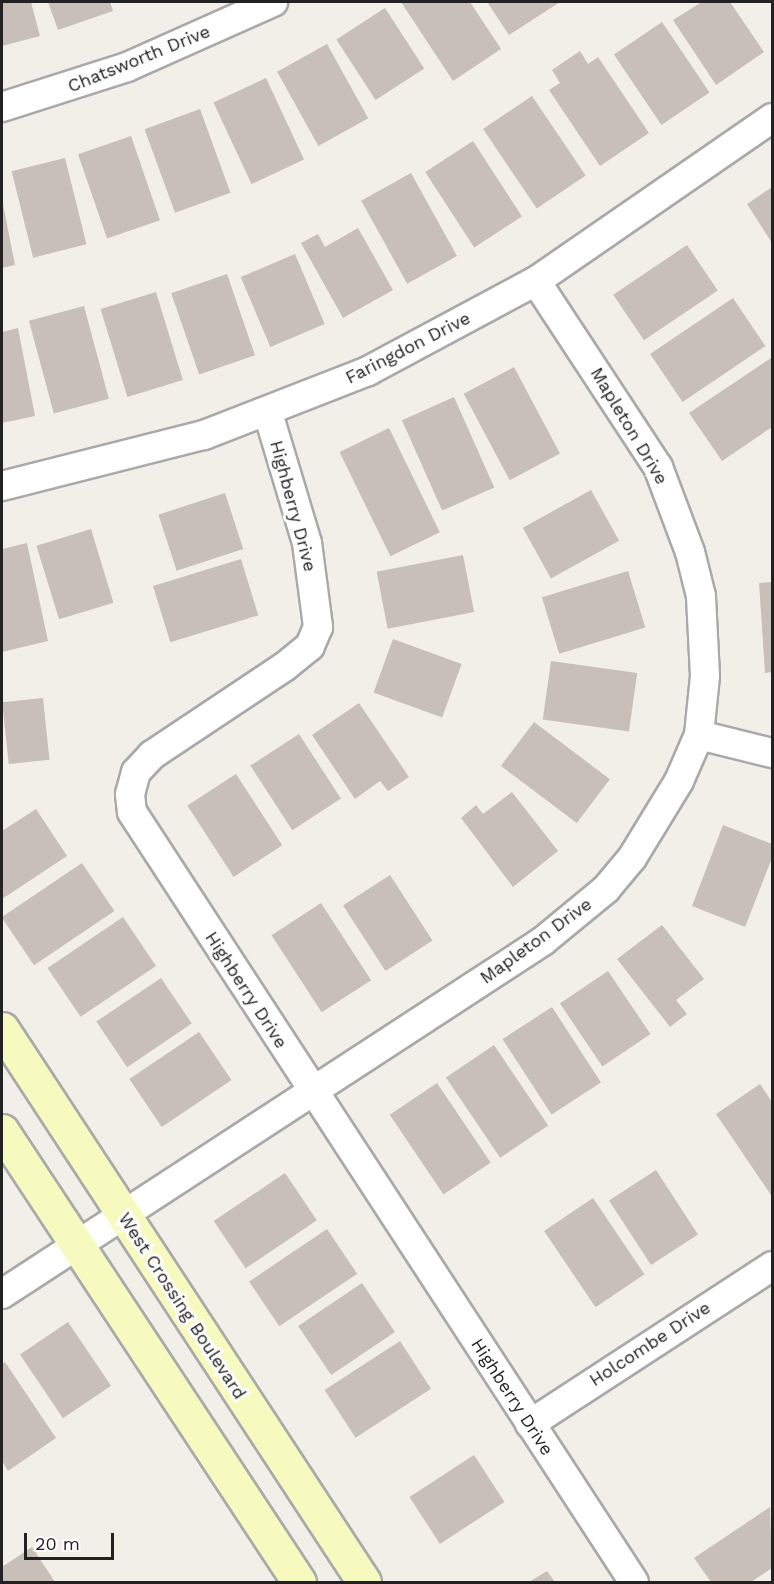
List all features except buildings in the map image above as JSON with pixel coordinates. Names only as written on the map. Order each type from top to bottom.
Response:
[{"type":"street","name":"Chatsworth Drive","points":[[2,107],[128,67],[273,2]]},
{"type":"street","name":"Faringdon Drive","points":[[2,486],[129,456],[268,413],[368,371],[536,281],[772,118]]},
{"type":"street","name":"Mapleton Drive","points":[[2,1294],[313,1094],[543,941],[606,889],[632,858],[679,781],[699,735],[706,637],[701,596],[676,509],[658,467],[636,430],[536,281]]},
{"type":"street","name":"Highberry Drive","points":[[268,413],[307,543],[318,627],[310,646],[284,667],[152,755],[136,772],[130,794],[132,812],[313,1094],[634,1582]]},
{"type":"street","points":[[699,735],[772,753]]},
{"type":"street","name":"West Crossing Boulevard","points":[[2,1029],[122,1216],[364,1582]]},
{"type":"street","points":[[2,1131],[299,1582]]},
{"type":"street","name":"Holcombe Drive","points":[[530,1424],[772,1266]]}]
